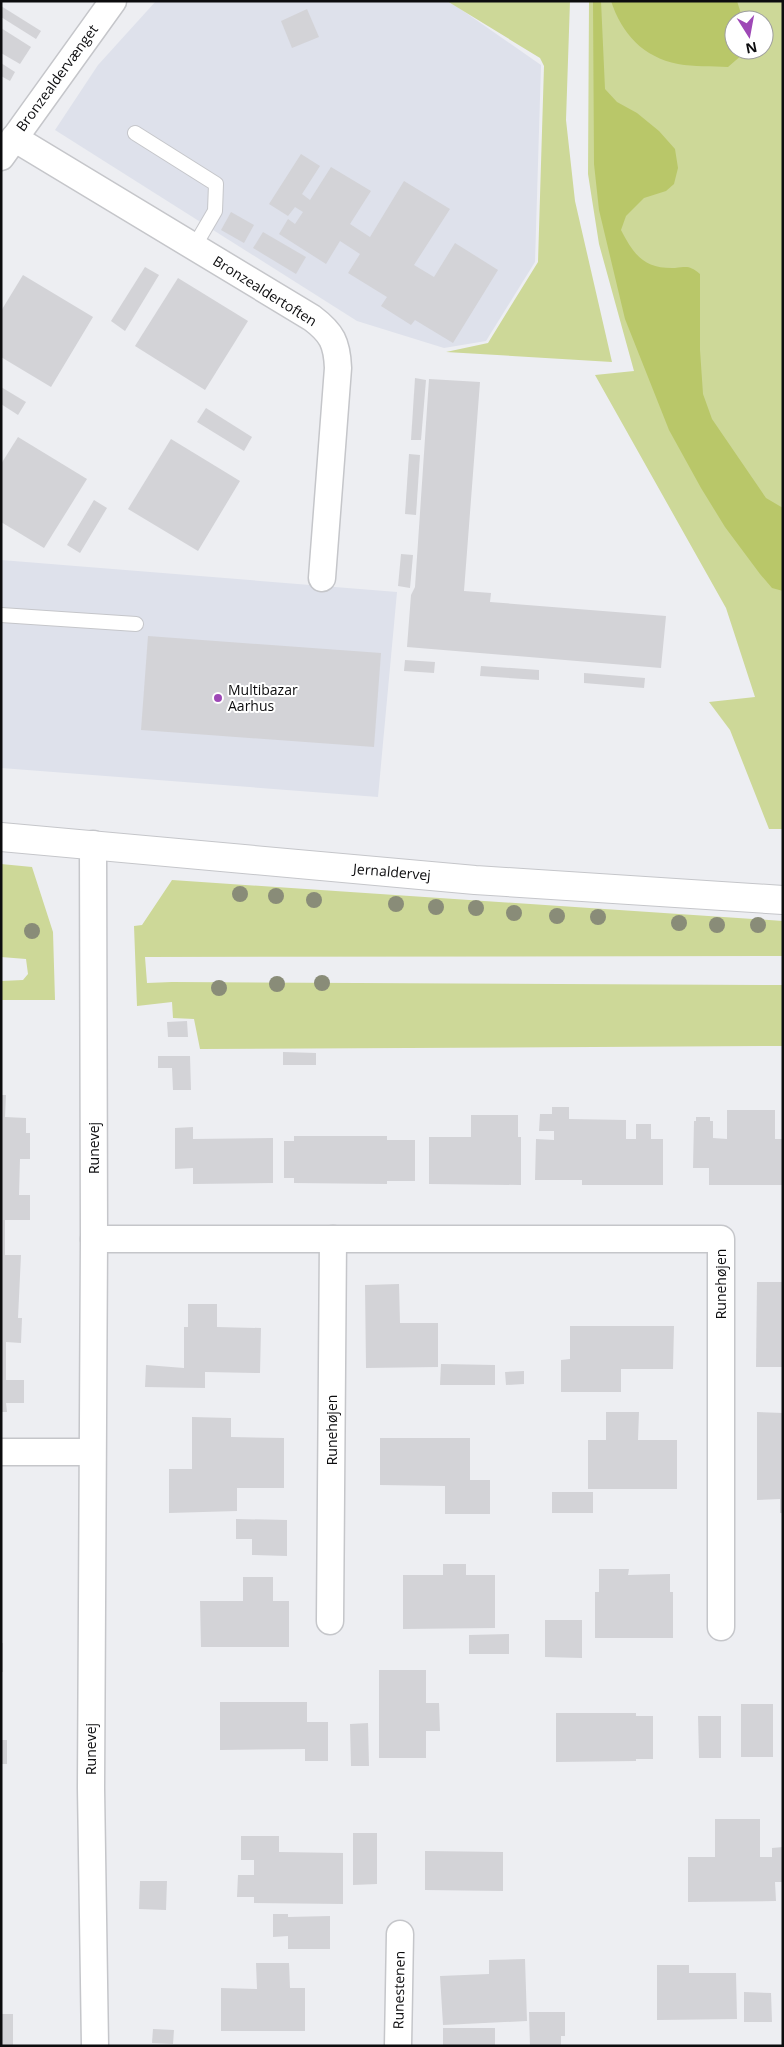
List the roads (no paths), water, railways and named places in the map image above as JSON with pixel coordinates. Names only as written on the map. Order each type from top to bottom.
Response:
[{"type":"street","name":"Bronzealdervænget","points":[[8,147],[113,1]]},
{"type":"street","name":"Bronzealdertoften","points":[[8,147],[194,247],[324,327],[332,338],[337,352],[338,368],[322,578]]},
{"type":"street","name":"Jernaldervej","points":[[1,837],[476,880],[783,900]]},
{"type":"street","name":"Runevej","points":[[93,844],[94,1239],[91,1788],[95,2046]]},
{"type":"street","name":"Runehøjen","points":[[94,1239],[721,1239],[721,1627]]},
{"type":"street","name":"Runehøjen","points":[[330,1621],[334,1239]]},
{"type":"street","points":[[1,1452],[92,1452]]},
{"type":"street","name":"Runestenen","points":[[398,2046],[400,1934]]},
{"type":"lane","points":[[135,133],[216,184],[216,211],[194,247]]},
{"type":"lane","points":[[1,615],[136,624]]},
{"type":"place","name":"Multibazar Aarhus","points":[[218,698]]}]
